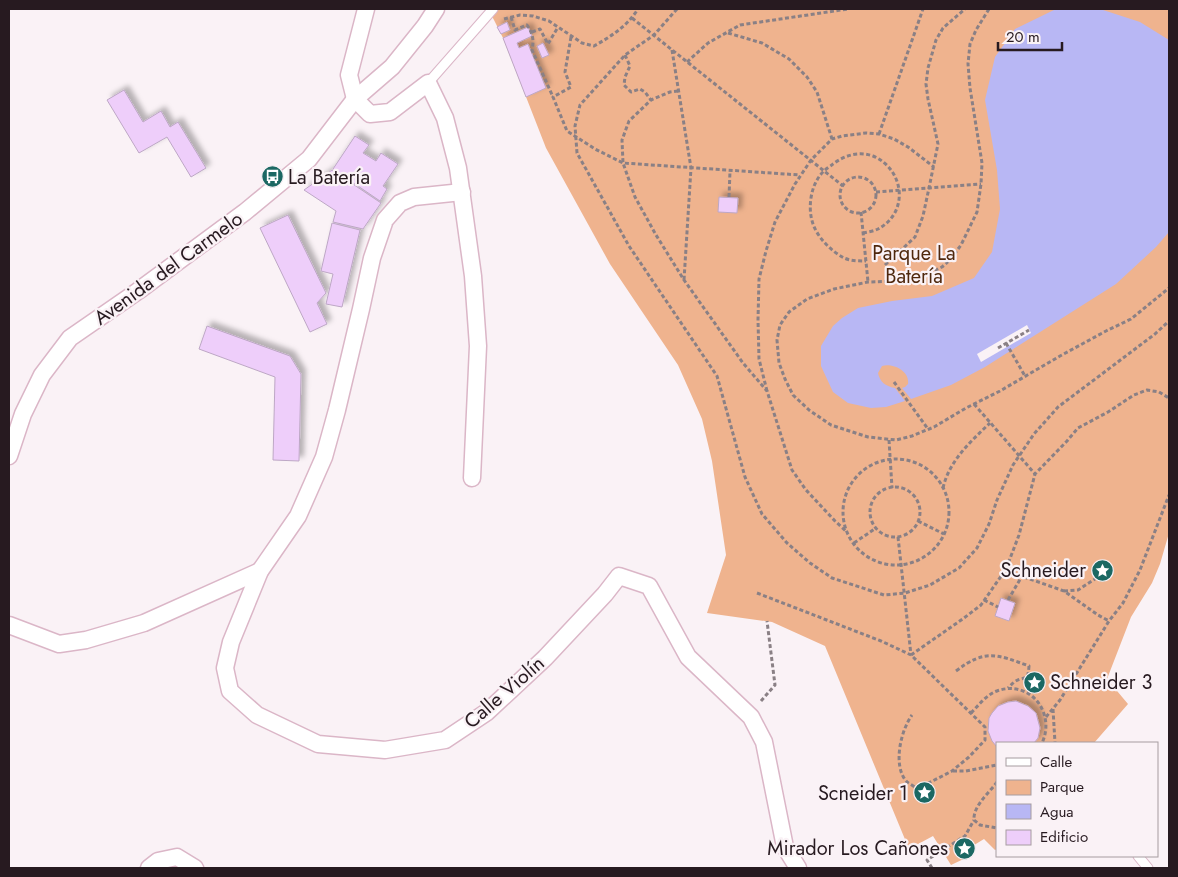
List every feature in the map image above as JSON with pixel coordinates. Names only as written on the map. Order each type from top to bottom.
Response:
[{"type":"street","points":[[366,9],[349,75],[355,99],[370,114],[390,112],[428,83],[445,118],[458,168],[473,276],[478,346],[472,478]]},
{"type":"street","name":"Avenida del Carmelo","points":[[9,456],[23,414],[42,375],[70,338],[138,291],[245,212],[309,159],[355,99],[392,67],[425,26],[436,9]]},
{"type":"street","points":[[9,625],[59,644],[86,640],[144,623],[260,571],[298,516],[324,457],[338,410],[372,258],[385,220],[400,203],[414,197],[462,192]]},
{"type":"street","name":"Calle Violín","points":[[260,571],[231,642],[226,668],[230,692],[257,714],[318,744],[385,750],[445,740],[487,712],[545,658],[620,576],[649,586],[688,657],[751,717],[764,742],[785,847],[798,868]]},
{"type":"street","points":[[149,868],[158,861],[177,856],[195,868]]},
{"type":"lane","points":[[428,83],[493,9]]},
{"type":"lane","points":[[1139,857],[1148,868]]},
{"type":"path","points":[[499,20],[520,15],[533,16],[549,21],[582,43],[594,46],[614,34],[632,18],[638,9]]},
{"type":"path","points":[[677,9],[654,35],[625,55],[580,105],[575,126],[577,153],[630,246],[717,376],[745,477],[762,514],[787,543],[810,563],[832,578],[884,595],[905,593],[930,584],[959,568],[977,548],[1013,465],[1034,434],[1058,407],[1155,334],[1169,321]]},
{"type":"path","points":[[687,62],[708,43],[740,26],[848,9]]},
{"type":"path","points":[[879,134],[923,9]]},
{"type":"path","points":[[885,265],[916,237],[930,188],[938,144],[926,84],[928,68],[936,40],[943,28],[965,9]]},
{"type":"path","points":[[989,9],[970,44],[968,64],[970,88],[982,164],[977,212],[961,245],[942,267],[926,275],[900,281],[868,282],[834,289],[807,299],[789,312],[780,326],[777,340],[779,363],[793,395],[809,410],[831,425],[868,437],[889,440],[912,436],[1000,392],[1098,335],[1131,319],[1169,288]]},
{"type":"path","points":[[511,17],[515,30],[527,25],[532,32],[534,43],[532,50],[567,131],[595,149],[623,163],[801,175]]},
{"type":"path","points":[[632,18],[842,186]]},
{"type":"path","points":[[532,32],[540,28],[548,44],[558,27]]},
{"type":"path","points":[[727,33],[762,43],[789,59],[807,76],[817,92],[832,139]]},
{"type":"path","points":[[553,97],[571,87],[565,72],[571,37]]},
{"type":"path","points":[[672,49],[691,168],[684,280]]},
{"type":"path","points":[[625,55],[630,66],[625,76],[624,85],[631,92],[642,90],[651,100]]},
{"type":"path","points":[[678,91],[670,92],[651,100],[629,121],[622,140],[623,163],[635,197],[684,280],[743,363],[767,391]]},
{"type":"path","points":[[847,532],[806,490],[792,470],[767,391],[759,358],[759,280],[776,222],[794,184],[811,160],[832,139],[866,133],[879,134],[894,139],[908,147],[934,167]]},
{"type":"path","points":[[863,233],[878,229],[891,218],[898,202],[899,190],[896,176],[881,160],[870,155],[848,155],[824,171],[813,190],[811,198],[813,225],[822,240],[832,250],[845,258],[866,261]]},
{"type":"path","points":[[729,197],[730,170]]},
{"type":"path","points":[[855,177],[868,180],[876,192],[875,202],[870,208],[861,212],[850,211],[843,204],[840,197],[842,186],[849,179],[855,177]]},
{"type":"path","points":[[876,192],[981,184]]},
{"type":"path","points":[[861,212],[868,282]]},
{"type":"path","points":[[998,348],[1029,330]]},
{"type":"path","points":[[1006,343],[1025,376]]},
{"type":"path","points":[[894,382],[928,429]]},
{"type":"path","points":[[911,655],[964,618],[984,600],[1006,569],[1019,535],[1034,474],[1078,428],[1146,390],[1159,392],[1169,398]]},
{"type":"path","points":[[974,404],[1034,474]]},
{"type":"path","points":[[943,488],[945,479],[963,449],[990,423]]},
{"type":"path","points":[[889,440],[892,488]]},
{"type":"path","points":[[890,459],[912,461],[928,469],[943,488],[949,510],[948,523],[944,534],[935,548],[922,558],[901,564],[877,561],[861,551],[847,532],[844,524],[844,498],[850,484],[870,465],[890,459]]},
{"type":"path","points":[[892,488],[903,489],[913,495],[917,500],[920,515],[913,529],[905,535],[898,537],[883,534],[876,528],[871,519],[871,506],[877,495],[882,491],[892,488]]},
{"type":"path","points":[[1046,717],[1109,621],[1123,603],[1140,570],[1169,496]]},
{"type":"path","points":[[918,521],[944,534]]},
{"type":"path","points":[[854,543],[876,528]]},
{"type":"path","points":[[898,537],[911,655]]},
{"type":"path","points":[[1006,569],[1064,591],[1109,621]]},
{"type":"path","points":[[1008,600],[1022,576]]},
{"type":"path","points":[[1064,591],[1078,590],[1095,578]]},
{"type":"path","points":[[757,593],[881,641],[911,655],[985,727],[985,740],[970,757],[952,771],[917,789],[906,781],[901,771],[899,757],[904,727],[912,715]]},
{"type":"path","points":[[984,600],[998,607]]},
{"type":"path","points":[[757,707],[774,685],[767,621]]},
{"type":"path","points":[[956,671],[974,659],[988,654],[1003,656],[1029,666],[1028,675],[1025,679],[1014,682],[1008,688]]},
{"type":"path","points":[[971,713],[986,697],[999,690],[1008,688],[1024,691],[1040,704],[1046,717],[1046,729],[1042,742]]},
{"type":"path","points":[[1053,708],[1055,742]]},
{"type":"path","points":[[952,771],[966,771],[996,765]]},
{"type":"path","points":[[932,868],[927,860],[965,836],[974,820],[974,814],[979,805],[996,783]]},
{"type":"path","points":[[974,820],[980,825],[996,828]]},
{"type":"green space","name":"Parque La Batería","points":[[488,9],[1169,9],[1169,533],[1152,583],[1131,617],[1107,679],[1128,704],[1095,742],[996,742],[996,850],[984,839],[966,850],[970,856],[951,865],[933,836],[909,849],[825,646],[772,622],[707,613],[726,555],[712,461],[702,419],[678,365],[610,264],[546,148],[503,38]]},
{"type":"water","points":[[1056,9],[1100,9],[1140,22],[1169,40],[1169,232],[1156,247],[1116,284],[985,367],[951,385],[911,399],[902,388],[908,384],[908,379],[904,372],[896,367],[882,366],[878,373],[880,379],[886,385],[895,388],[905,401],[886,407],[871,408],[848,403],[833,392],[821,366],[821,346],[833,326],[858,308],[932,296],[974,278],[992,252],[1000,209],[997,170],[985,100],[995,57],[1015,29]]},
{"type":"pier","points":[[1027,325],[1031,333],[981,362],[977,354]]},
{"type":"building","points":[[507,22],[510,30],[501,34],[497,27]]},
{"type":"building","points":[[528,27],[532,36],[517,43],[519,48],[528,44],[546,88],[526,97],[503,38]]},
{"type":"building","points":[[543,43],[549,55],[542,58],[537,46]]},
{"type":"building","points":[[124,90],[143,122],[161,111],[170,127],[178,122],[206,168],[191,177],[167,137],[139,153],[107,100]]},
{"type":"building","points":[[355,136],[369,145],[363,153],[376,161],[381,153],[398,164],[383,186],[387,189],[380,201],[333,169]]},
{"type":"building","points":[[332,170],[381,203],[363,229],[333,222],[336,211],[304,190]]},
{"type":"building","points":[[719,197],[738,198],[737,213],[718,212]]},
{"type":"building","points":[[288,215],[326,293],[317,303],[327,324],[310,332],[260,228]]},
{"type":"building","points":[[332,223],[360,230],[342,307],[326,304],[333,274],[321,271]]},
{"type":"building","points":[[207,326],[290,356],[301,374],[299,461],[273,460],[275,377],[199,349]]},
{"type":"building","points":[[1001,598],[1015,603],[1009,621],[995,616]]},
{"type":"building","points":[[1016,701],[1028,706],[1036,713],[1040,728],[1038,738],[1035,742],[996,742],[996,746],[992,741],[988,731],[989,718],[998,706]]},
{"type":"place","name":"La Batería","points":[[272,177]]},
{"type":"place","name":"Schneider","points":[[1102,570]]},
{"type":"place","name":"Schneider 3","points":[[1034,682]]},
{"type":"place","name":"Scneider 1","points":[[924,793]]},
{"type":"place","name":"Mirador Los Cañones","points":[[964,848]]}]
